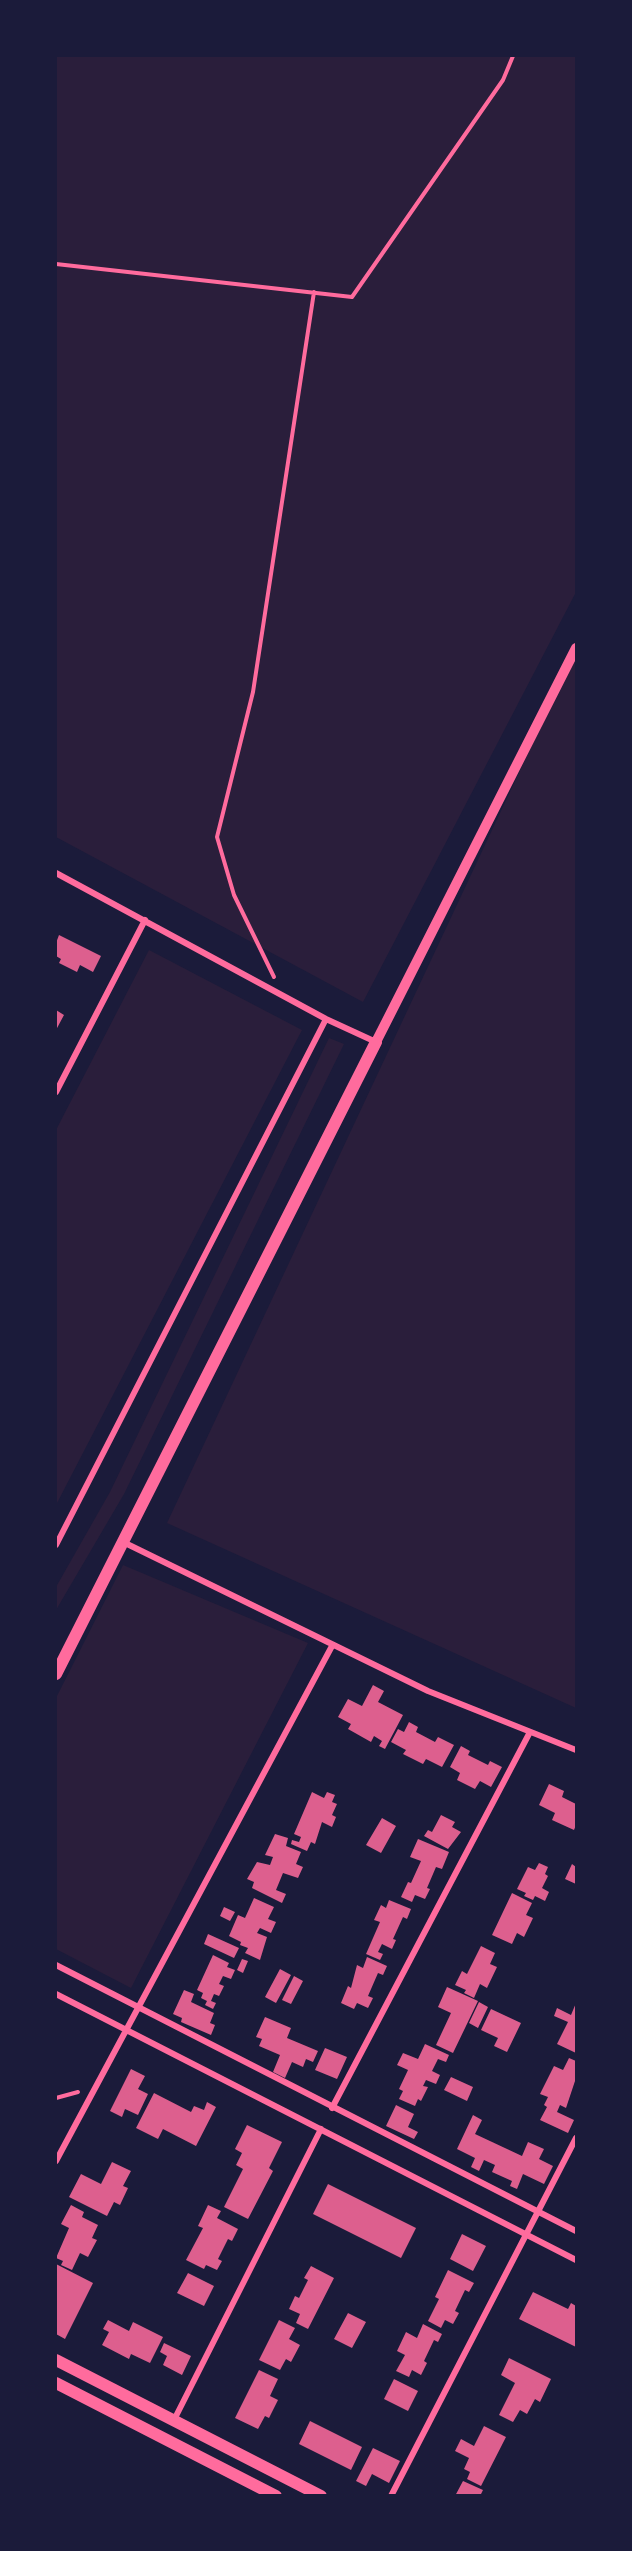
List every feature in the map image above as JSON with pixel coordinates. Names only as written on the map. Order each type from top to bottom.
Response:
[{"type":"main road","points":[[56,1674],[60,1653],[123,1542],[376,1042]]},
{"type":"main road","points":[[56,2360],[321,2496]]},
{"type":"main road","points":[[56,2383],[270,2494]]},
{"type":"street","points":[[56,873],[326,1019],[376,1042],[576,648]]},
{"type":"street","points":[[56,1092],[145,920]]},
{"type":"street","points":[[56,1545],[326,1019]]},
{"type":"street","points":[[123,1542],[428,1691],[576,1750]]},
{"type":"street","points":[[56,2161],[137,2006],[332,1646]]},
{"type":"street","points":[[332,2108],[530,1732]]},
{"type":"street","points":[[56,1965],[576,2231]]},
{"type":"street","points":[[56,1994],[576,2260]]},
{"type":"street","points":[[174,2420],[321,2129]]},
{"type":"street","points":[[391,2496],[576,2138]]},
{"type":"path","points":[[56,264],[352,297],[503,80],[513,56]]},
{"type":"path","points":[[282,994],[234,895],[217,837],[253,692],[314,292]]},
{"type":"path","points":[[56,2098],[93,2089]]},
{"type":"shaded area","points":[[56,56],[576,56],[576,592],[363,1002],[56,837]]},
{"type":"shaded area","points":[[576,651],[576,1708],[167,1523]]},
{"type":"shaded area","points":[[149,950],[302,1030],[56,1505],[56,1130]]},
{"type":"shaded area","points":[[329,1038],[344,1044],[124,1494],[56,1610],[56,1587],[110,1492]]},
{"type":"shaded area","points":[[123,1565],[308,1643],[131,1988],[56,1949],[56,1698]]},
{"type":"building","points":[[59,935],[101,956],[93,972],[80,965],[77,972],[59,963],[61,959],[56,956],[56,943]]},
{"type":"building","points":[[56,1010],[64,1015],[56,1030]]},
{"type":"building","points":[[373,1685],[384,1691],[378,1702],[403,1715],[385,1749],[379,1746],[382,1741],[374,1736],[371,1742],[348,1729],[351,1724],[338,1717],[348,1699],[362,1706]]},
{"type":"building","points":[[409,1722],[418,1727],[416,1732],[435,1742],[438,1737],[454,1745],[442,1767],[426,1759],[423,1764],[403,1754],[406,1750],[391,1742],[398,1729],[404,1732]]},
{"type":"building","points":[[461,1746],[470,1751],[468,1755],[488,1765],[490,1761],[502,1767],[491,1787],[480,1781],[475,1789],[457,1780],[460,1773],[450,1767]]},
{"type":"building","points":[[549,1784],[564,1791],[562,1797],[576,1804],[574,1830],[552,1820],[555,1813],[539,1805]]},
{"type":"building","points":[[312,1792],[324,1798],[327,1792],[335,1795],[332,1802],[337,1804],[332,1815],[336,1817],[332,1827],[322,1822],[315,1844],[311,1842],[307,1851],[291,1844],[292,1840],[299,1842],[301,1837],[294,1834]]},
{"type":"building","points":[[441,1815],[455,1822],[452,1827],[461,1832],[448,1849],[424,1836],[428,1830],[432,1832]]},
{"type":"building","points":[[382,1818],[396,1826],[381,1853],[366,1845]]},
{"type":"building","points":[[275,1834],[288,1838],[286,1846],[301,1852],[296,1864],[303,1867],[298,1878],[283,1873],[276,1890],[286,1894],[282,1903],[252,1888],[254,1882],[247,1879],[257,1862],[270,1865],[273,1857],[265,1855]]},
{"type":"building","points":[[418,1839],[449,1852],[442,1869],[436,1867],[425,1899],[415,1895],[412,1902],[401,1897],[408,1882],[411,1883],[421,1861],[410,1857]]},
{"type":"building","points":[[539,1863],[548,1867],[545,1874],[548,1876],[542,1888],[549,1892],[545,1901],[535,1896],[533,1900],[524,1896],[526,1893],[517,1889],[528,1867],[535,1870]]},
{"type":"building","points":[[572,1864],[576,1867],[576,1884],[565,1879]]},
{"type":"building","points":[[512,1893],[532,1903],[526,1915],[533,1918],[524,1937],[517,1933],[512,1944],[492,1935]]},
{"type":"building","points":[[254,1898],[274,1907],[268,1919],[276,1922],[271,1933],[260,1928],[257,1933],[267,1937],[260,1960],[245,1953],[248,1948],[229,1936],[238,1915],[245,1918]]},
{"type":"building","points":[[389,1900],[411,1909],[407,1919],[403,1917],[393,1939],[396,1940],[392,1949],[382,1944],[378,1952],[383,1954],[380,1960],[366,1954],[380,1922],[374,1920],[381,1905],[386,1908]]},
{"type":"building","points":[[224,1907],[235,1912],[230,1921],[220,1916]]},
{"type":"building","points":[[208,1934],[239,1948],[234,1958],[204,1944]]},
{"type":"building","points":[[481,1946],[495,1953],[490,1964],[497,1967],[487,1988],[480,1984],[474,1998],[464,1993],[466,1990],[455,1985],[462,1971],[467,1974]]},
{"type":"building","points":[[213,1955],[229,1963],[227,1967],[235,1970],[231,1979],[223,1976],[219,1984],[224,1986],[219,1996],[214,1994],[211,2001],[216,2003],[213,2009],[205,2005],[207,2001],[201,1998],[203,1993],[197,1990]]},
{"type":"building","points":[[367,1957],[387,1966],[383,1975],[378,1973],[368,1996],[373,1998],[368,2008],[357,2003],[354,2009],[341,2003],[348,1986],[351,1988],[357,1965],[363,1968]]},
{"type":"building","points":[[242,1959],[248,1961],[243,1973],[237,1970]]},
{"type":"building","points":[[280,1969],[291,1975],[276,2003],[265,1997]]},
{"type":"building","points":[[294,1976],[303,1981],[291,2004],[282,2000]]},
{"type":"building","points":[[447,1987],[478,2001],[453,2053],[436,2045],[451,2013],[438,2007]]},
{"type":"building","points":[[184,1990],[194,1994],[191,2002],[214,2013],[210,2023],[215,2025],[211,2035],[181,2022],[182,2018],[173,2014]]},
{"type":"building","points":[[479,2002],[488,2007],[478,2028],[469,2023]]},
{"type":"building","points":[[576,2003],[576,2053],[557,2044],[568,2022],[554,2016],[557,2008],[571,2015]]},
{"type":"building","points":[[491,2009],[521,2023],[507,2052],[494,2046],[498,2038],[481,2030]]},
{"type":"building","points":[[265,2017],[291,2028],[287,2038],[318,2051],[313,2062],[306,2059],[303,2067],[292,2062],[285,2078],[273,2072],[280,2055],[259,2046],[262,2039],[256,2037]]},
{"type":"building","points":[[425,2044],[449,2055],[446,2062],[438,2059],[432,2071],[440,2075],[436,2084],[426,2080],[423,2086],[428,2087],[421,2101],[418,2099],[415,2106],[399,2099],[403,2091],[399,2089],[408,2070],[397,2065],[403,2053],[418,2059]]},
{"type":"building","points":[[325,2048],[347,2057],[337,2079],[315,2070]]},
{"type":"building","points":[[569,2058],[576,2061],[576,2078],[566,2108],[560,2105],[557,2112],[574,2120],[568,2133],[540,2120],[547,2107],[544,2105],[548,2097],[540,2094],[554,2066],[563,2070]]},
{"type":"building","points":[[131,2069],[145,2076],[138,2089],[148,2094],[138,2115],[125,2109],[122,2117],[110,2111]]},
{"type":"building","points":[[451,2077],[473,2087],[467,2101],[444,2090]]},
{"type":"building","points":[[154,2093],[191,2112],[194,2106],[204,2110],[207,2102],[216,2107],[196,2146],[163,2129],[158,2139],[136,2128]]},
{"type":"building","points":[[396,2105],[414,2114],[408,2127],[418,2132],[414,2139],[386,2126]]},
{"type":"building","points":[[473,2115],[482,2120],[475,2134],[522,2156],[528,2142],[544,2149],[539,2159],[553,2166],[544,2184],[523,2174],[517,2189],[510,2186],[512,2181],[492,2172],[495,2165],[484,2160],[479,2171],[471,2167],[475,2158],[457,2149]]},
{"type":"building","points":[[247,2125],[282,2142],[269,2168],[273,2171],[248,2219],[224,2207],[243,2169],[236,2165],[242,2153],[235,2149]]},
{"type":"building","points":[[112,2162],[131,2171],[123,2186],[128,2188],[120,2205],[114,2202],[107,2216],[69,2197],[81,2174],[101,2184]]},
{"type":"building","points":[[328,2184],[416,2228],[401,2258],[313,2214]]},
{"type":"building","points":[[71,2205],[84,2212],[82,2217],[98,2225],[92,2238],[97,2240],[88,2257],[80,2253],[72,2270],[61,2265],[63,2261],[56,2258],[69,2228],[61,2224]]},
{"type":"building","points":[[208,2205],[221,2211],[217,2218],[238,2229],[232,2241],[228,2239],[218,2259],[222,2261],[217,2270],[206,2265],[204,2269],[186,2260],[203,2228],[198,2226]]},
{"type":"building","points":[[462,2234],[486,2246],[473,2271],[450,2259]]},
{"type":"building","points":[[56,2264],[93,2283],[65,2339],[56,2334]]},
{"type":"building","points":[[311,2266],[334,2278],[308,2329],[296,2323],[300,2314],[289,2309],[295,2296],[299,2298],[308,2280],[304,2278]]},
{"type":"building","points":[[448,2270],[474,2283],[469,2292],[465,2290],[455,2311],[459,2313],[453,2324],[445,2320],[441,2328],[428,2321],[439,2299],[435,2297]]},
{"type":"building","points":[[188,2273],[214,2286],[204,2306],[177,2293]]},
{"type":"building","points":[[533,2292],[568,2309],[571,2303],[576,2306],[576,2347],[519,2319]]},
{"type":"building","points":[[348,2313],[366,2322],[352,2348],[334,2339]]},
{"type":"building","points":[[108,2320],[129,2331],[133,2322],[163,2337],[150,2363],[131,2354],[129,2359],[102,2345],[109,2332],[103,2329]]},
{"type":"building","points":[[279,2320],[295,2328],[289,2339],[300,2345],[291,2362],[286,2359],[280,2370],[259,2360]]},
{"type":"building","points":[[423,2324],[442,2334],[438,2342],[434,2340],[424,2361],[427,2363],[421,2375],[412,2370],[409,2377],[396,2371],[405,2355],[397,2351],[406,2332],[417,2338]]},
{"type":"building","points":[[164,2343],[191,2356],[182,2375],[163,2365],[167,2356],[160,2352]]},
{"type":"building","points":[[509,2358],[551,2379],[540,2402],[535,2399],[527,2414],[520,2410],[513,2422],[499,2415],[515,2383],[501,2375]]},
{"type":"building","points":[[259,2370],[278,2379],[270,2396],[278,2400],[269,2418],[265,2416],[258,2429],[235,2418]]},
{"type":"building","points":[[394,2379],[418,2391],[408,2411],[384,2399]]},
{"type":"building","points":[[310,2421],[362,2447],[351,2470],[299,2444]]},
{"type":"building","points":[[484,2426],[506,2437],[481,2486],[467,2479],[470,2472],[464,2469],[469,2458],[455,2451],[461,2439],[474,2446]]},
{"type":"building","points":[[373,2448],[400,2461],[389,2483],[372,2474],[366,2486],[356,2481]]},
{"type":"building","points":[[463,2481],[483,2490],[480,2496],[455,2496]]}]
